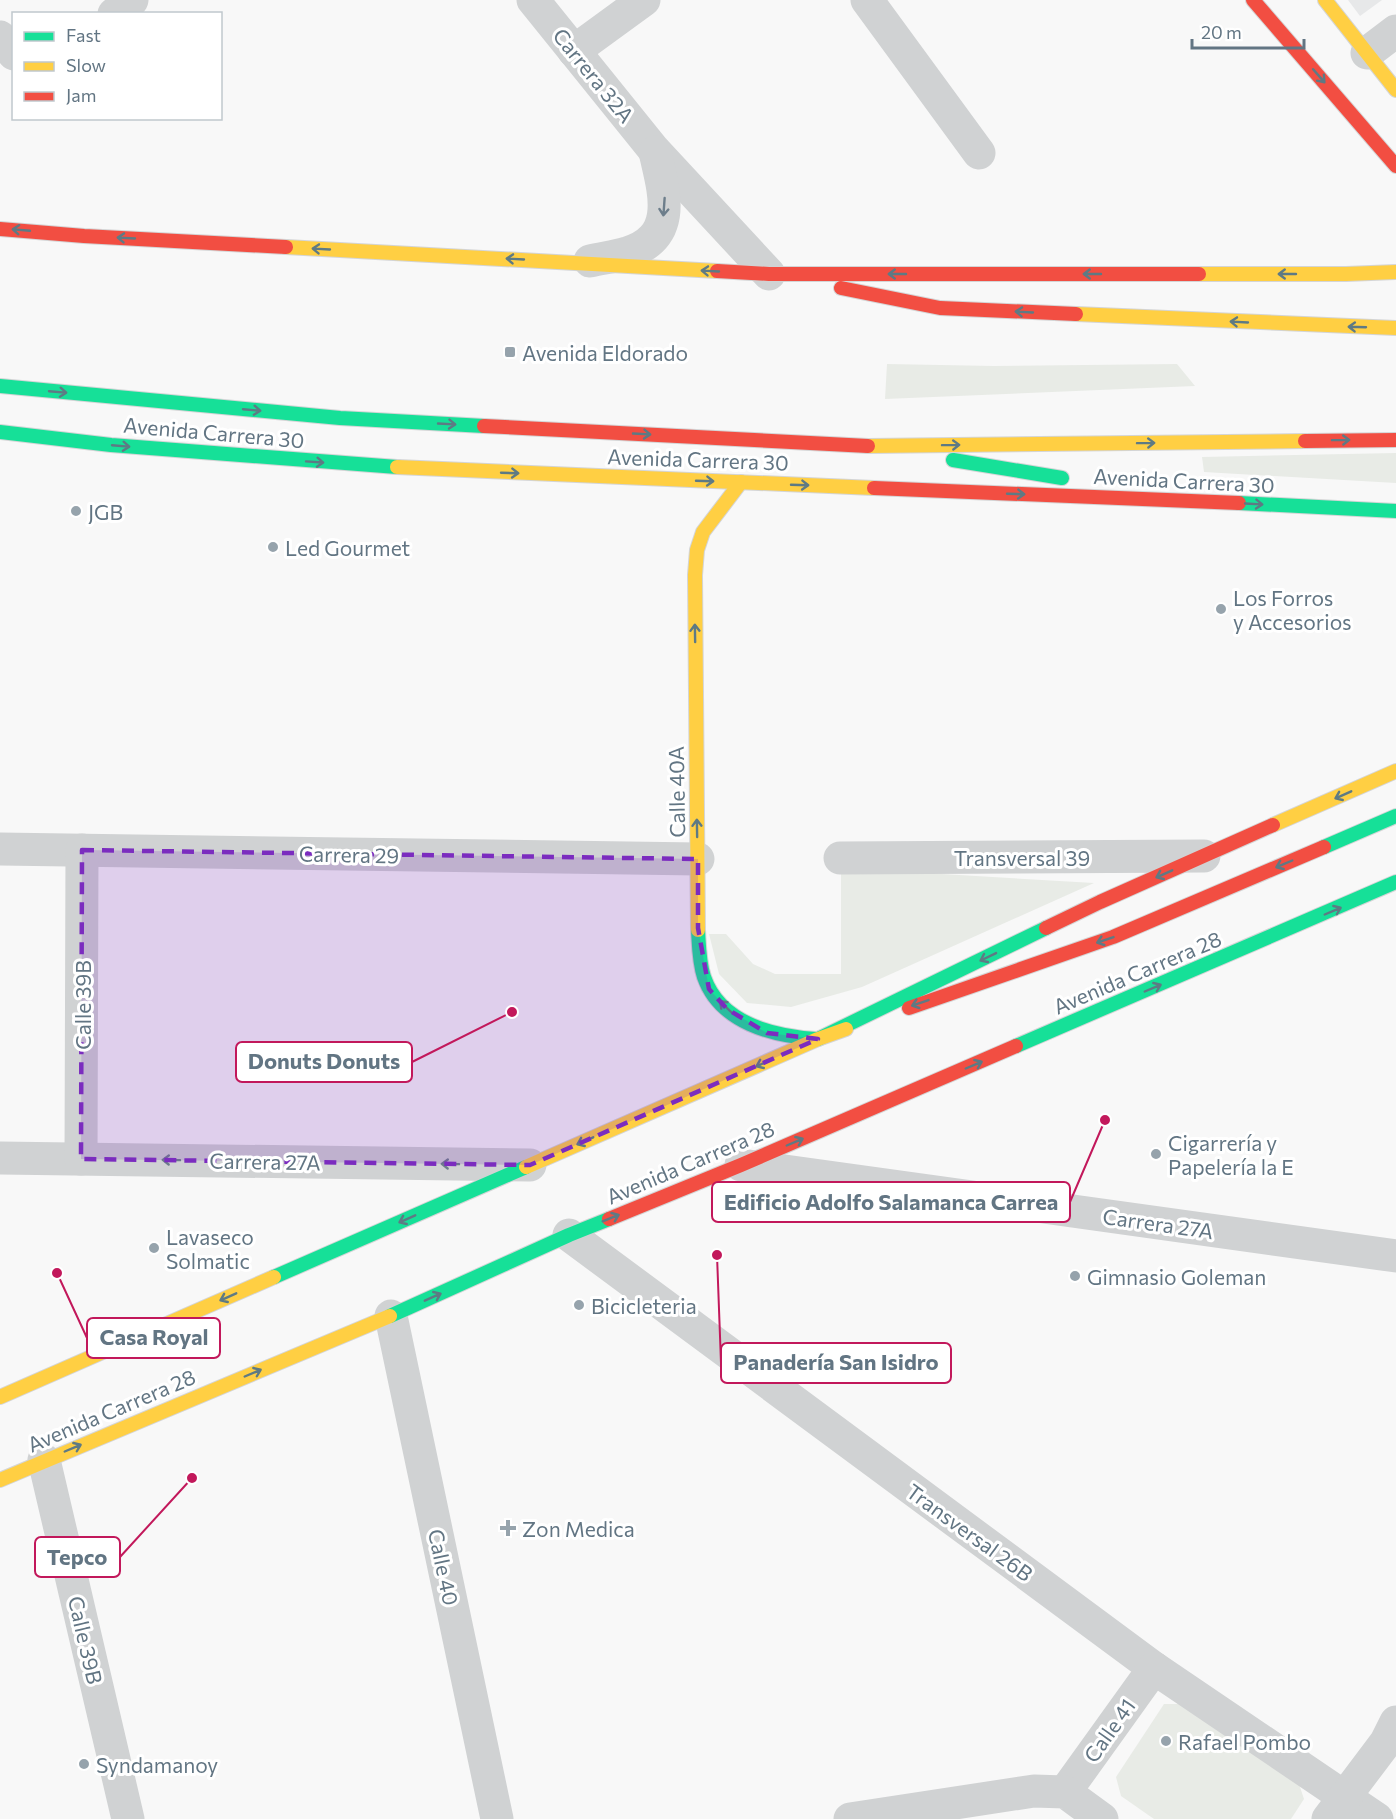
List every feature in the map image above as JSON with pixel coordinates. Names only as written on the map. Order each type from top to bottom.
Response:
[{"type":"main road","points":[[1253,0],[1396,166]]},
{"type":"main road","points":[[1325,0],[1396,90]]},
{"type":"main road","points":[[32,219],[84,236]]},
{"type":"main road","points":[[0,229],[84,236],[769,274],[1346,274],[1396,272]]},
{"type":"main road","points":[[769,274],[940,308],[1396,328]]},
{"type":"main road","name":"Avenida Carrera 30","points":[[0,386],[340,418],[871,446],[1396,440]]},
{"type":"main road","name":"Avenida Carrera 30","points":[[0,432],[122,446],[407,468],[1396,511]]},
{"type":"main road","points":[[871,446],[1196,501]]},
{"type":"main road","name":"Calle 40A","points":[[741,482],[703,532],[697,549],[694,575],[699,939],[703,974],[709,989],[727,1009],[744,1022],[767,1033],[790,1038],[818,1039]]},
{"type":"main road","points":[[818,1039],[1100,902],[1396,771]]},
{"type":"main road","name":"Avenida Carrera 28","points":[[0,1397],[818,1039],[1113,937],[1396,816]]},
{"type":"main road","name":"Avenida Carrera 28","points":[[0,1479],[391,1316],[569,1235],[741,1165],[1396,882]]},
{"type":"street","points":[[117,12],[132,0]]},
{"type":"street","name":"Carrera 32A","points":[[533,0],[654,150],[769,274]]},
{"type":"street","points":[[574,51],[644,0]]},
{"type":"street","points":[[867,0],[979,153]]},
{"type":"street","points":[[1367,53],[1396,31]]},
{"type":"street","points":[[0,37],[12,52]]},
{"type":"street","name":"Carrera 32A","points":[[579,263],[628,253],[648,243],[655,235],[662,224],[665,193],[654,150]]},
{"type":"street","name":"Carrera 29","points":[[0,849],[698,859]]},
{"type":"street","name":"Calle 39B","points":[[81,1159],[82,850]]},
{"type":"street","name":"Transversal 39","points":[[840,858],[1204,856]]},
{"type":"street","name":"Carrera 27A","points":[[0,1158],[530,1165]]},
{"type":"street","name":"Carrera 27A","points":[[741,1165],[1396,1256]]},
{"type":"street","name":"Transversal 26B","points":[[569,1235],[1154,1668],[1337,1808],[1377,1819]]},
{"type":"street","name":"Calle 40","points":[[391,1316],[497,1819]]},
{"type":"street","name":"Calle 39B","points":[[44,1460],[128,1819]]},
{"type":"street","name":"Calle 41","points":[[1065,1792],[1154,1668]]},
{"type":"street","points":[[1337,1808],[1386,1742],[1396,1722]]},
{"type":"street","points":[[850,1819],[1034,1791],[1065,1792],[1102,1819]]},
{"type":"highlighted area","points":[[82,850],[698,859],[698,928],[709,989],[727,1009],[767,1033],[818,1039],[530,1165],[81,1159]]},
{"type":"shaded area","points":[[1348,0],[1382,0],[1360,16]]},
{"type":"shaded area","points":[[887,364],[994,366],[1177,364],[1195,386],[885,399]]},
{"type":"shaded area","points":[[1396,453],[1396,483],[1204,472],[1202,457]]},
{"type":"shaded area","points":[[841,868],[1094,883],[862,987],[791,1007],[747,1003],[719,974],[709,934],[726,934],[753,964],[775,974],[841,974]]},
{"type":"shaded area","points":[[1164,1704],[1185,1704],[1298,1781],[1304,1799],[1291,1819],[1154,1819],[1121,1796],[1116,1777]]},
{"type":"traffic: fast","points":[[0,386],[340,418],[484,426]]},
{"type":"traffic: fast","points":[[0,432],[111,445],[397,467]]},
{"type":"traffic: fast","points":[[953,460],[1062,478]]},
{"type":"traffic: fast","points":[[1239,503],[1396,511]]},
{"type":"traffic: fast","points":[[1324,847],[1396,816]]},
{"type":"traffic: fast","points":[[1016,1046],[1396,882]]},
{"type":"traffic: fast","points":[[818,1039],[1046,928]]},
{"type":"traffic: fast","points":[[698,930],[700,960],[704,977],[722,1006],[735,1016],[766,1030],[783,1035],[816,1039]]},
{"type":"traffic: fast","points":[[274,1277],[526,1167]]},
{"type":"traffic: fast","points":[[390,1316],[609,1219]]},
{"type":"traffic: slow","points":[[1325,0],[1396,90]]},
{"type":"traffic: slow","points":[[286,247],[717,271]]},
{"type":"traffic: slow","points":[[1199,274],[1396,272]]},
{"type":"traffic: slow","points":[[1076,314],[1396,328]]},
{"type":"traffic: slow","points":[[868,446],[1305,441]]},
{"type":"traffic: slow","points":[[397,467],[874,488]]},
{"type":"traffic: slow","points":[[698,930],[695,575],[697,550],[703,532],[741,482]]},
{"type":"traffic: slow","points":[[1273,825],[1396,771]]},
{"type":"traffic: slow","points":[[526,1167],[818,1039],[846,1029]]},
{"type":"traffic: slow","points":[[0,1397],[274,1277]]},
{"type":"traffic: slow","points":[[0,1480],[390,1316]]},
{"type":"traffic: jam","points":[[1253,0],[1396,166]]},
{"type":"traffic: jam","points":[[0,229],[286,247]]},
{"type":"traffic: jam","points":[[717,271],[769,274],[1199,274]]},
{"type":"traffic: jam","points":[[841,288],[940,308],[1076,314]]},
{"type":"traffic: jam","points":[[484,426],[868,446]]},
{"type":"traffic: jam","points":[[1305,441],[1396,440]]},
{"type":"traffic: jam","points":[[874,488],[1239,503]]},
{"type":"traffic: jam","points":[[1046,928],[1273,825]]},
{"type":"traffic: jam","points":[[909,1008],[1113,937],[1324,847]]},
{"type":"traffic: jam","points":[[609,1219],[741,1165],[1016,1046]]},
{"type":"place","name":"Avenida Eldorado","points":[[510,352]]},
{"type":"place","name":"JGB","points":[[76,511]]},
{"type":"place","name":"Led Gourmet","points":[[273,547]]},
{"type":"place","name":"Los Forros y Accesorios","points":[[1221,609]]},
{"type":"place","name":"Donuts Donuts","points":[[512,1012]]},
{"type":"place","name":"Edificio Adolfo Salamanca Carrea","points":[[1105,1120]]},
{"type":"place","name":"Cigarrería y Papelería la E","points":[[1156,1154]]},
{"type":"place","name":"Lavaseco Solmatic","points":[[154,1248]]},
{"type":"place","name":"Panadería San Isidro","points":[[717,1255]]},
{"type":"place","name":"Casa Royal","points":[[57,1273]]},
{"type":"place","name":"Gimnasio Goleman","points":[[1075,1276]]},
{"type":"place","name":"Bicicleteria","points":[[579,1305]]},
{"type":"place","name":"Tepco","points":[[192,1478]]},
{"type":"place","name":"Zon Medica","points":[[508,1528]]},
{"type":"place","name":"Rafael Pombo","points":[[1166,1741]]},
{"type":"place","name":"Syndamanoy","points":[[84,1764]]}]
